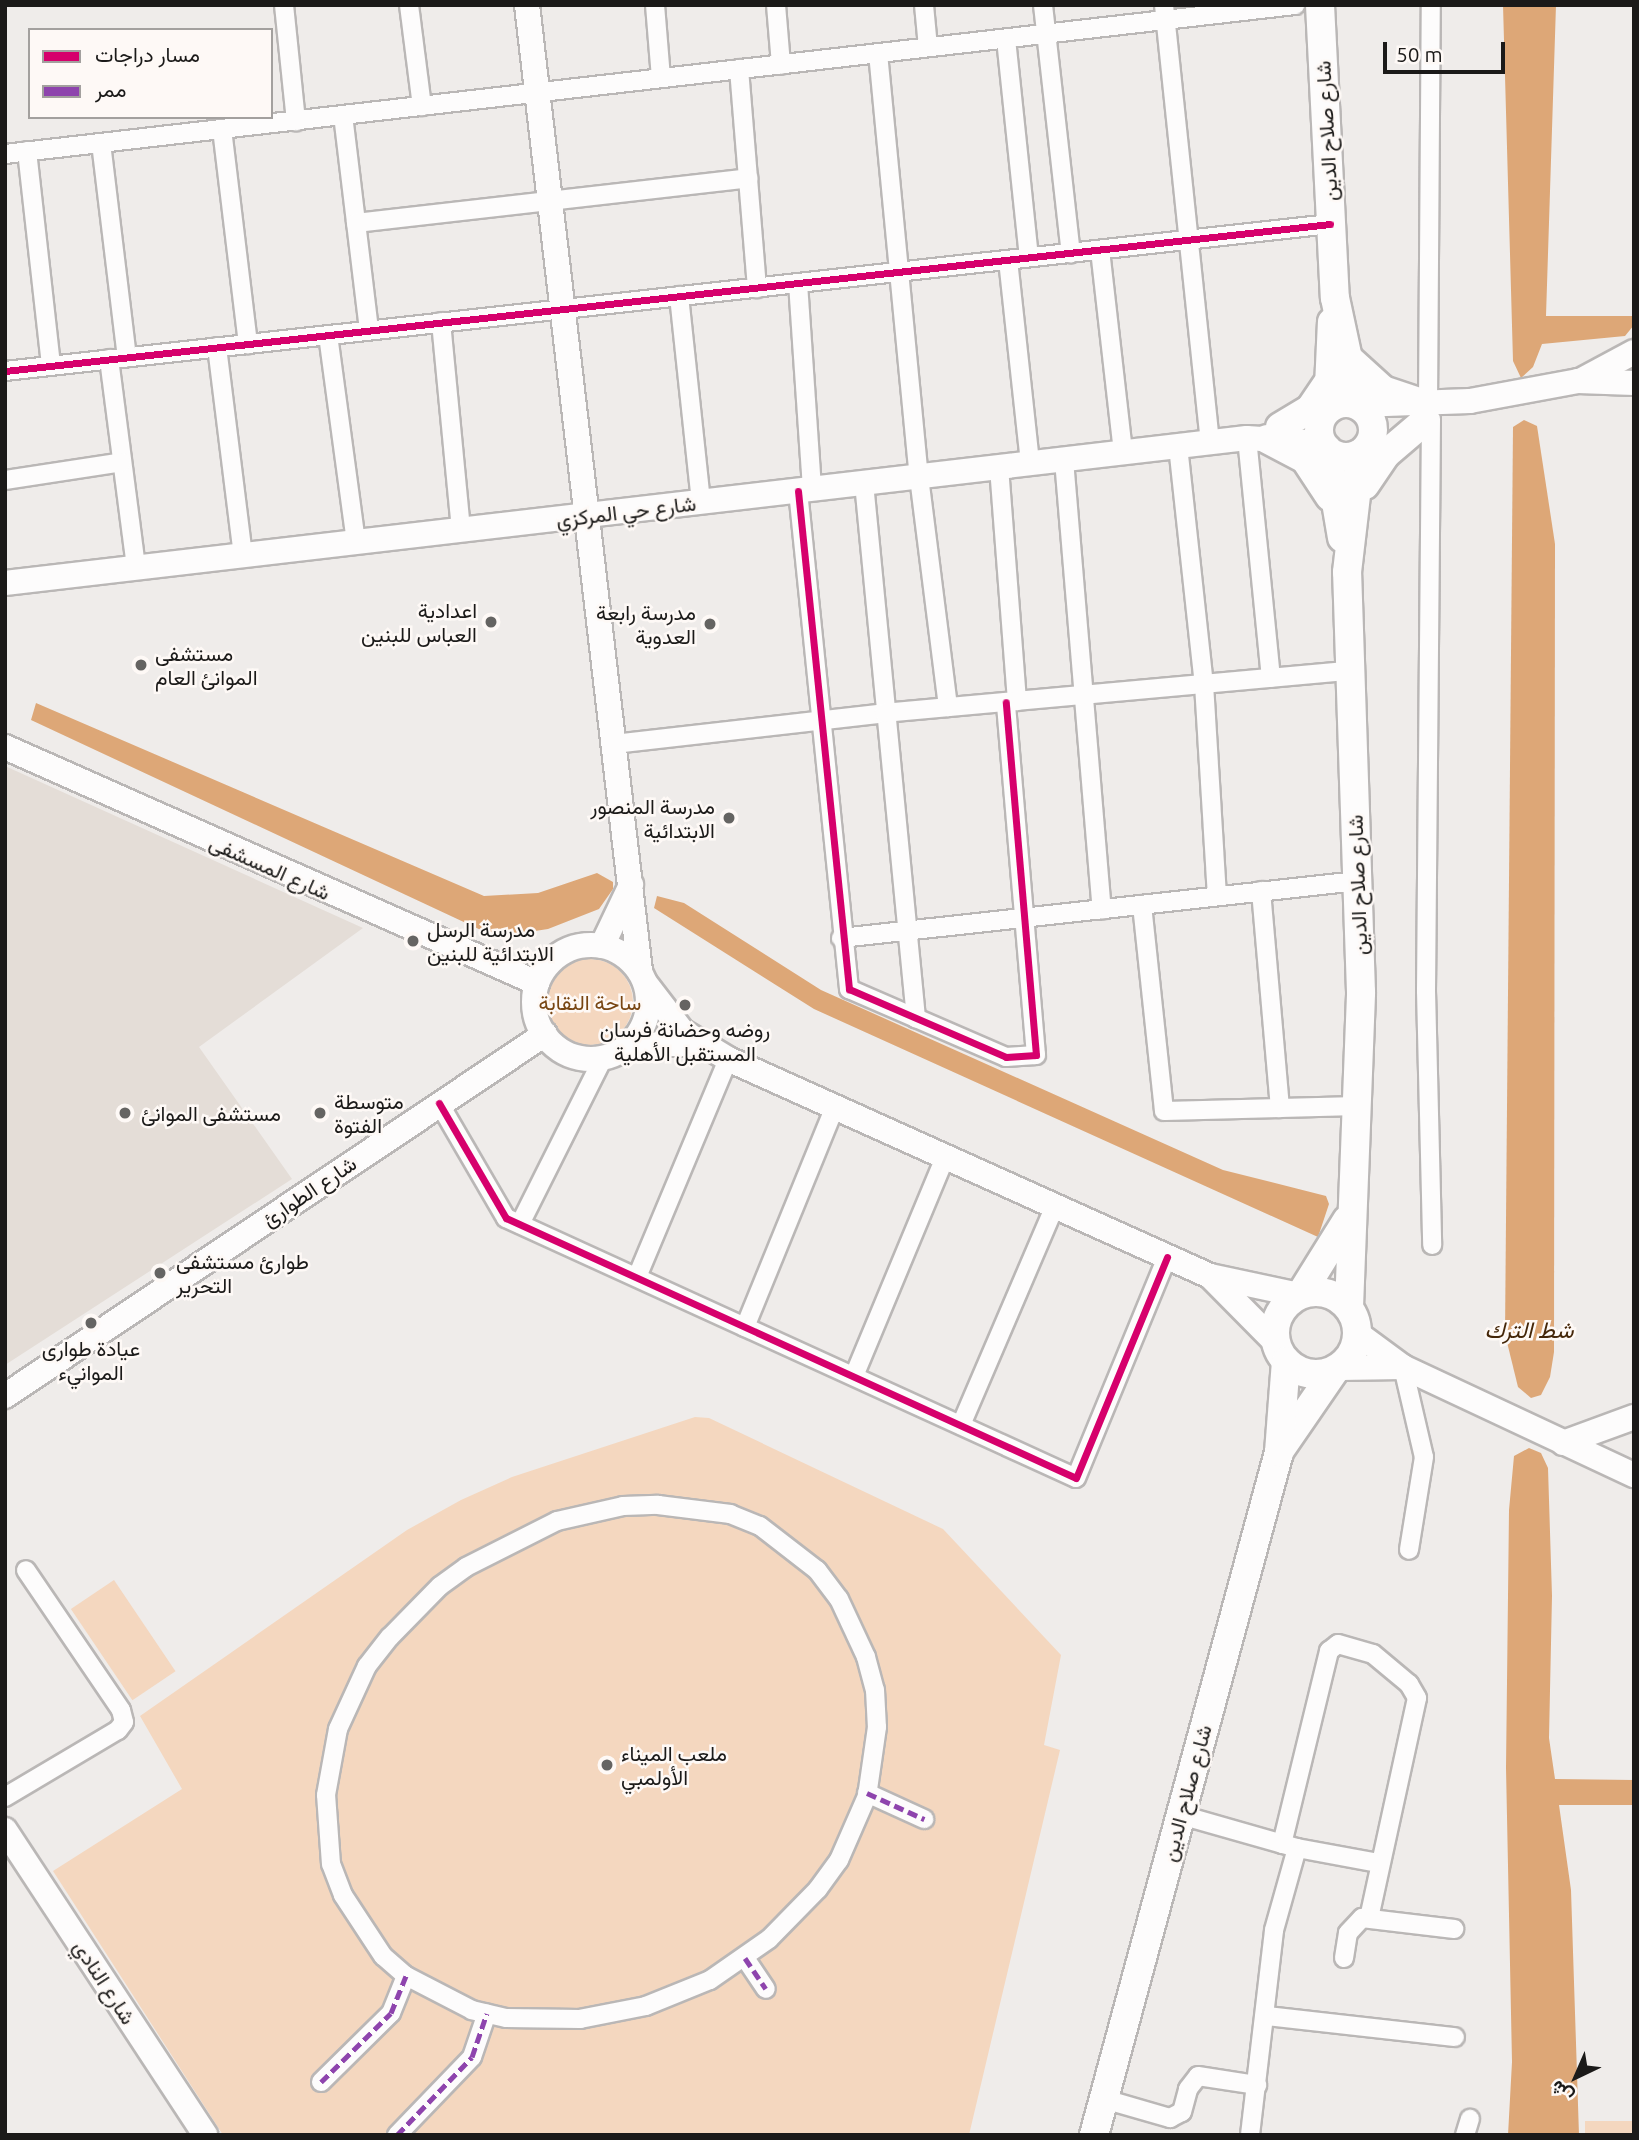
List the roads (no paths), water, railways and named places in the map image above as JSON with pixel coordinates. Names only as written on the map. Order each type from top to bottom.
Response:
[{"type":"main road","name":"شارع صلاح الدين","points":[[1321,5],[1335,298],[1359,405]]},
{"type":"main road","name":"شارع صلاح الدين","points":[[1335,298],[1325,430],[1345,508],[1348,671],[1361,992],[1356,1198],[1349,1307]]},
{"type":"main road","points":[[1328,379],[1310,409],[1265,435],[1305,459],[1345,508],[1380,461],[1425,412],[1383,390],[1348,358]]},
{"type":"main road","points":[[1343,402],[1359,405],[1373,423],[1372,439],[1362,452],[1347,457],[1325,430],[1343,402]]},
{"type":"main road","name":"شارع صلاح الدين","points":[[1345,508],[1362,452]]},
{"type":"main road","name":"شارع صلاح الدين","points":[[1300,1294],[1341,1235],[1356,1198]]},
{"type":"main road","points":[[1326,1292],[1349,1307],[1358,1334],[1355,1347],[1337,1369],[1309,1374],[1281,1352],[1278,1315],[1300,1294],[1326,1292]]},
{"type":"main road","name":"شارع صلاح الدين","points":[[1094,2135],[1279,1452],[1281,1352]]},
{"type":"main road","name":"شارع صلاح الدين","points":[[1279,1452],[1337,1369]]},
{"type":"street","points":[[284,5],[296,121]]},
{"type":"street","points":[[409,5],[422,106]]},
{"type":"street","points":[[520,1224],[612,1054],[645,1022],[643,978],[527,5]]},
{"type":"street","points":[[655,5],[662,78]]},
{"type":"street","points":[[776,5],[781,65]]},
{"type":"street","points":[[924,5],[929,47]]},
{"type":"street","points":[[1043,5],[1071,253]]},
{"type":"street","points":[[5,154],[1046,34],[1165,13],[1296,5]]},
{"type":"street","points":[[1431,5],[1425,412],[1426,991],[1432,1245]]},
{"type":"street","points":[[1165,13],[1210,443]]},
{"type":"street","points":[[1006,38],[1029,257]]},
{"type":"street","points":[[878,53],[919,477],[948,707]]},
{"type":"street","points":[[739,69],[757,288]]},
{"type":"street","points":[[342,115],[369,330]]},
{"type":"street","points":[[222,129],[248,344]]},
{"type":"street","points":[[102,143],[118,358],[122,462],[136,568]]},
{"type":"street","points":[[27,151],[51,365]]},
{"type":"street","points":[[356,223],[748,178]]},
{"type":"street","points":[[5,370],[1330,224]]},
{"type":"street","points":[[1100,250],[1124,453]]},
{"type":"street","points":[[1008,260],[1030,464]]},
{"type":"street","points":[[798,283],[805,490],[820,720],[841,938],[849,989],[1006,1057],[1036,1055],[1024,918],[999,467]]},
{"type":"street","points":[[680,296],[701,502]]},
{"type":"street","points":[[441,322],[461,530]]},
{"type":"street","points":[[328,335],[356,542]]},
{"type":"street","points":[[217,347],[243,556]]},
{"type":"street","points":[[1578,381],[1634,352]]},
{"type":"street","points":[[1362,452],[1425,412],[1578,381],[1634,383]]},
{"type":"street","points":[[1359,405],[1425,412]]},
{"type":"street","name":"شارع حي المركزي","points":[[5,583],[1325,430]]},
{"type":"street","points":[[1265,435],[1271,678]]},
{"type":"street","points":[[1178,446],[1204,684],[1217,896]]},
{"type":"street","points":[[1063,460],[1087,695],[1102,909]]},
{"type":"street","points":[[5,480],[122,462]]},
{"type":"street","points":[[864,483],[884,713],[916,1018]]},
{"type":"street","points":[[614,744],[884,713],[1348,671]]},
{"type":"street","name":"شارع المسشفى","points":[[5,747],[537,983]]},
{"type":"street","points":[[841,938],[1357,881]]},
{"type":"street","points":[[602,946],[631,884]]},
{"type":"street","points":[[1262,891],[1280,1108]]},
{"type":"street","points":[[1142,905],[1164,1111],[1358,1106]]},
{"type":"street","points":[[698,1044],[659,1044],[612,1054],[570,1055],[545,1034],[536,1010],[537,983],[544,969],[570,949],[602,946],[629,959],[668,1017],[698,1044],[728,1059],[1210,1276],[1300,1294]]},
{"type":"street","name":"شارع الطوارئ","points":[[5,1396],[545,1034]]},
{"type":"street","points":[[637,1278],[728,1059]]},
{"type":"street","points":[[439,1103],[506,1218],[1076,1478],[1167,1256]]},
{"type":"street","points":[[745,1327],[835,1107]]},
{"type":"street","points":[[854,1377],[945,1157]]},
{"type":"street","points":[[961,1425],[1055,1206]]},
{"type":"street","points":[[1210,1276],[1281,1352]]},
{"type":"street","points":[[1358,1334],[1402,1367],[1634,1475]]},
{"type":"street","points":[[1337,1369],[1402,1367]]},
{"type":"street","points":[[1402,1367],[1424,1457],[1409,1550]]},
{"type":"street","points":[[1563,1443],[1634,1418]]},
{"type":"street","points":[[623,1506],[693,1507],[760,1526],[790,1546],[817,1570],[839,1599],[866,1657],[877,1727],[867,1793],[839,1860],[818,1889],[745,1958],[677,1997],[624,2011],[542,2020],[487,2013],[440,1996],[406,1976],[383,1956],[362,1926],[331,1864],[326,1796],[338,1729],[367,1667],[413,1611],[467,1567],[557,1521],[623,1506]]},
{"type":"street","points":[[5,1797],[118,1730],[124,1721],[121,1710],[26,1570]]},
{"type":"street","points":[[1250,2135],[1267,2016],[1278,1910],[1329,1651],[1338,1644],[1373,1654],[1409,1684],[1417,1698],[1378,1863],[1368,1918]]},
{"type":"street","points":[[867,1793],[925,1819]]},
{"type":"street","points":[[1181,1815],[1290,1846],[1378,1863]]},
{"type":"street","name":"شارع النادي","points":[[5,1830],[205,2135]]},
{"type":"street","points":[[1344,1958],[1353,1923],[1368,1918],[1454,1929]]},
{"type":"street","points":[[745,1958],[766,1989]]},
{"type":"street","points":[[321,2082],[391,2013],[406,1976]]},
{"type":"street","points":[[397,2135],[472,2057],[487,2013]]},
{"type":"street","points":[[1267,2016],[1455,2037]]},
{"type":"street","points":[[1104,2099],[1170,2118],[1182,2112],[1188,2089],[1198,2076],[1257,2085]]},
{"type":"water","points":[[1503,5],[1556,5],[1546,316],[1634,316],[1634,325],[1625,336],[1542,344],[1533,367],[1521,378],[1513,361]]},
{"type":"water","name":"شط الترك","points":[[1524,420],[1537,426],[1555,544],[1554,1352],[1550,1377],[1541,1395],[1531,1398],[1518,1387],[1505,1334],[1513,427]]},
{"type":"water","points":[[36,703],[484,896],[538,893],[597,873],[613,882],[613,889],[599,909],[548,929],[509,935],[483,931],[31,720]]},
{"type":"water","points":[[657,896],[684,903],[821,990],[1223,1170],[1326,1196],[1329,1204],[1318,1237],[814,1009],[654,908]]},
{"type":"water","points":[[1529,1448],[1541,1453],[1548,1468],[1552,1596],[1549,1738],[1555,1779],[1634,1780],[1634,1805],[1559,1805],[1571,1890],[1579,2135],[1508,2135],[1512,2062],[1506,1768],[1509,1510],[1514,1456]]},
{"type":"place","name":"اعدادية العباس للبنين","points":[[491,622]]},
{"type":"place","name":"مدرسة رابعة العدوية","points":[[710,624]]},
{"type":"place","name":"مستشفى الموانئ العام","points":[[141,665]]},
{"type":"place","name":"مدرسة المنصور الابتدائية","points":[[729,818]]},
{"type":"place","name":"مدرسة الرسل الابتدائية للبنين","points":[[413,941]]},
{"type":"place","name":"روضه وحضانة فرسان المستقبل الأهلية","points":[[685,1005]]},
{"type":"place","name":"مستشفى الموانئ","points":[[125,1113]]},
{"type":"place","name":"متوسطة الفتوة","points":[[320,1113]]},
{"type":"place","name":"طوارئ مستشفى التحرير","points":[[160,1273]]},
{"type":"place","name":"عيادة طوارى الموانيء","points":[[91,1323]]},
{"type":"place","name":"ملعب الميناء الأولمبي","points":[[607,1765]]},
{"type":"park label","name":"ساحة النقابة","points":[[590,1002]]}]
